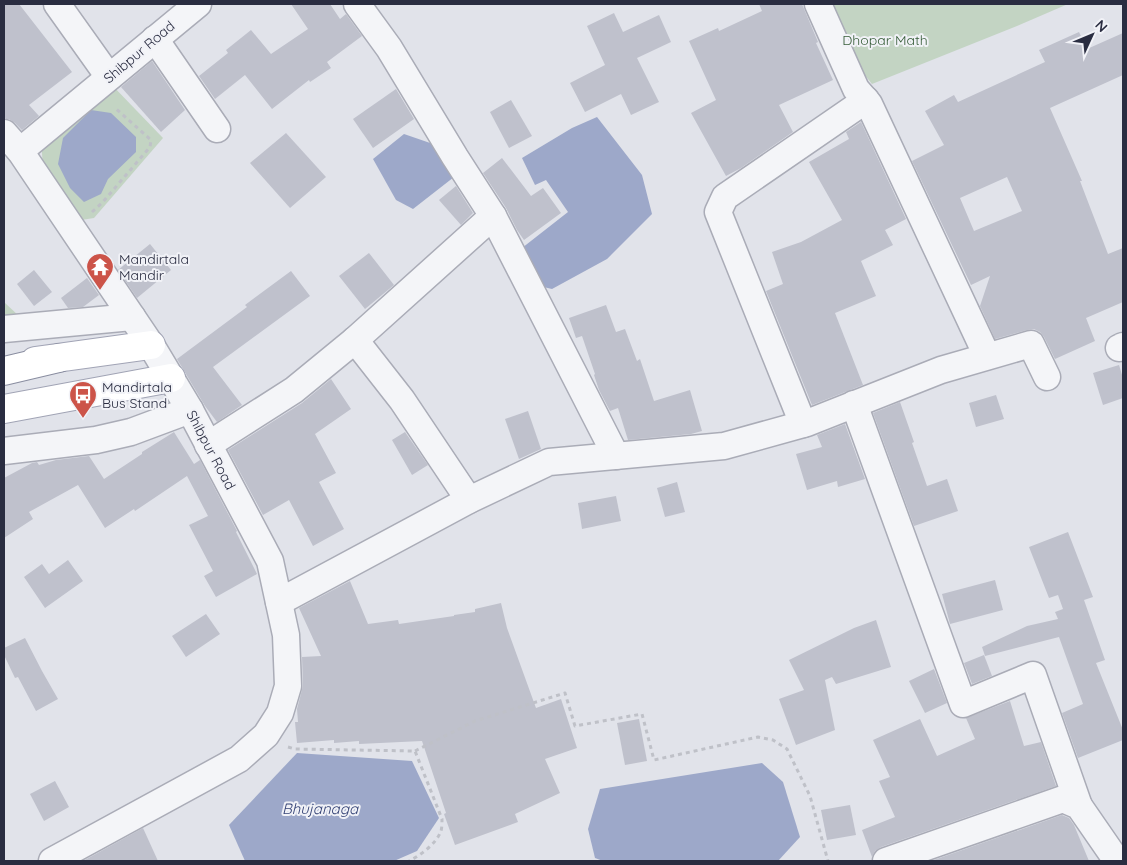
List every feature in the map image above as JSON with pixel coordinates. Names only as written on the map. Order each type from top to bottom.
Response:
[{"type":"main road","points":[[4,365],[151,345]]},
{"type":"main road","points":[[4,371],[59,358]]},
{"type":"main road","points":[[4,409],[171,378]]},
{"type":"street","points":[[57,4],[102,83]]},
{"type":"street","name":"Shibpur Road","points":[[52,861],[240,759],[266,735],[280,713],[288,686],[286,635],[270,561],[190,410],[151,345],[12,142],[102,83],[198,4]]},
{"type":"street","points":[[357,4],[389,48],[493,216],[616,456]]},
{"type":"street","points":[[818,4],[856,89],[869,104],[988,356]]},
{"type":"street","points":[[156,39],[217,129]]},
{"type":"street","points":[[803,424],[718,212],[726,197],[866,100]]},
{"type":"street","points":[[208,445],[294,390],[354,340],[493,216]]},
{"type":"street","points":[[4,329],[132,317]]},
{"type":"street","points":[[354,340],[402,400],[469,500]]},
{"type":"street","points":[[279,602],[469,500],[549,462],[724,446],[803,424],[941,370],[1030,344],[1047,377]]},
{"type":"street","points":[[854,404],[963,704],[1033,675],[1079,806],[1117,861]]},
{"type":"street","points":[[4,450],[96,440],[131,432],[190,410]]},
{"type":"street","points":[[886,861],[1063,799],[1079,806]]},
{"type":"path","points":[[60,211],[66,206],[75,215],[83,216],[93,212],[150,148],[150,140],[102,83]]},
{"type":"path","points":[[266,735],[280,746],[295,749],[416,751],[475,721],[565,693],[575,726],[642,714],[654,760],[758,737],[773,740],[787,749],[810,796],[828,861]]},
{"type":"path","points":[[409,861],[418,857],[431,845],[441,830],[442,825],[442,819],[416,751]]},
{"type":"green space","name":"Dhopar Math","points":[[827,4],[1068,4],[872,84],[859,68]]},
{"type":"green space","points":[[109,82],[163,138],[94,218],[75,221],[43,168],[41,138]]},
{"type":"green space","points":[[4,302],[20,317],[4,317]]},
{"type":"water","points":[[91,110],[111,113],[136,137],[136,152],[108,179],[101,194],[84,202],[70,188],[58,164],[63,138]]},
{"type":"water","points":[[597,117],[642,175],[652,214],[607,259],[552,289],[535,285],[522,248],[568,212],[546,180],[535,185],[522,158],[572,128]]},
{"type":"water","points":[[404,134],[433,144],[454,177],[413,209],[396,200],[373,159]]},
{"type":"water","name":"Bhujanaga","points":[[297,753],[412,761],[439,818],[417,851],[394,861],[245,861],[229,825]]},
{"type":"water","points":[[762,763],[783,782],[800,837],[778,861],[603,861],[595,858],[588,829],[600,789]]},
{"type":"building","points":[[4,4],[19,4],[72,72],[29,105],[39,116],[22,130],[4,116]]},
{"type":"building","points":[[291,4],[330,4],[340,19],[346,14],[362,36],[327,62],[331,68],[310,82],[309,80],[272,109],[245,75],[215,99],[199,76],[228,53],[226,50],[251,30],[271,54],[308,29]]},
{"type":"building","points":[[759,4],[802,4],[818,42],[816,43],[833,80],[779,105],[793,132],[741,168],[726,176],[691,113],[716,100],[689,41],[718,28],[719,31],[762,11]]},
{"type":"building","points":[[614,13],[623,32],[659,15],[671,42],[637,58],[659,102],[631,115],[621,94],[585,112],[570,83],[605,65],[587,26]]},
{"type":"building","points":[[1079,32],[1087,49],[1123,33],[1123,75],[1050,108],[1082,181],[1080,181],[1108,254],[1123,248],[1123,302],[1086,318],[1095,341],[1055,359],[1044,337],[1034,329],[995,339],[980,306],[990,276],[971,285],[912,161],[944,145],[925,111],[954,95],[958,102],[1045,62],[1039,50]],"holes":[[[1007,177],[1022,211],[974,231],[960,198]]]},
{"type":"building","points":[[152,61],[185,110],[161,132],[121,87]]},
{"type":"building","points":[[396,89],[414,119],[373,148],[353,119]]},
{"type":"building","points":[[511,100],[532,136],[509,148],[490,112]]},
{"type":"building","points":[[861,122],[906,219],[885,230],[893,245],[861,261],[876,296],[835,313],[863,385],[812,405],[766,291],[783,284],[772,252],[801,242],[842,220],[809,162],[849,139],[846,132]]},
{"type":"building","points":[[286,133],[326,177],[290,208],[250,163]]},
{"type":"building","points":[[502,158],[531,196],[543,188],[561,213],[524,240],[483,173]]},
{"type":"building","points":[[456,186],[473,213],[461,225],[439,200]]},
{"type":"building","points":[[150,244],[171,270],[137,298],[118,270]]},
{"type":"building","points":[[369,253],[394,285],[365,309],[339,276]]},
{"type":"building","points":[[34,270],[52,292],[34,306],[17,284]]},
{"type":"building","points":[[291,271],[310,296],[213,367],[242,405],[217,422],[205,406],[177,359],[247,307],[245,305]]},
{"type":"building","points":[[87,278],[99,295],[83,307],[68,308],[61,298]]},
{"type":"building","points":[[606,305],[616,332],[625,329],[637,361],[640,359],[654,401],[690,390],[702,431],[691,434],[628,440],[618,408],[610,411],[599,390],[582,336],[576,338],[569,318]]},
{"type":"building","points":[[1119,365],[1123,378],[1123,398],[1103,405],[1093,373]]},
{"type":"building","points":[[331,379],[351,409],[315,434],[336,473],[319,482],[344,529],[313,546],[289,500],[263,515],[228,450],[302,403]]},
{"type":"building","points":[[996,395],[1004,419],[976,427],[969,403]]},
{"type":"building","points":[[900,402],[927,486],[947,479],[958,511],[914,526],[873,413]]},
{"type":"building","points":[[528,411],[541,449],[519,459],[505,419]]},
{"type":"building","points":[[845,424],[865,479],[838,487],[837,481],[807,490],[796,454],[822,447],[817,435]]},
{"type":"building","points":[[174,432],[194,464],[200,460],[257,574],[216,597],[204,576],[213,571],[189,525],[208,516],[187,476],[135,511],[134,509],[105,528],[78,485],[29,512],[33,519],[4,538],[4,478],[32,463],[37,462],[39,465],[56,460],[89,456],[104,479]]},
{"type":"building","points":[[405,432],[428,465],[412,475],[392,440]]},
{"type":"building","points":[[677,482],[685,512],[665,517],[657,488]]},
{"type":"building","points":[[616,496],[621,521],[582,529],[578,503]]},
{"type":"building","points":[[1068,532],[1093,597],[1084,600],[1105,660],[1096,663],[1123,730],[1123,740],[1078,758],[1062,713],[1083,704],[1059,637],[985,656],[982,647],[1027,626],[1058,619],[1055,612],[1063,609],[1058,595],[1049,598],[1029,547]]},
{"type":"building","points":[[68,560],[83,581],[45,608],[24,577],[42,564],[49,574]]},
{"type":"building","points":[[995,580],[1003,610],[950,624],[942,594]]},
{"type":"building","points":[[350,581],[368,624],[398,620],[399,624],[454,616],[475,612],[475,609],[501,603],[507,628],[536,708],[561,699],[577,748],[545,759],[560,793],[515,814],[518,822],[455,845],[422,741],[359,744],[359,741],[334,743],[334,740],[297,743],[295,722],[298,722],[297,709],[303,686],[302,657],[321,656],[299,608]]},
{"type":"building","points":[[206,614],[220,634],[186,657],[172,636]]},
{"type":"building","points":[[876,620],[891,667],[836,684],[832,677],[825,680],[835,730],[796,745],[779,699],[804,690],[789,660],[854,628]]},
{"type":"building","points":[[25,638],[58,699],[36,711],[18,677],[15,678],[4,655],[4,648]]},
{"type":"building","points":[[984,655],[992,676],[972,684],[964,663]]},
{"type":"building","points":[[934,669],[947,703],[925,713],[909,681]]},
{"type":"building","points":[[1010,701],[1024,746],[1041,742],[1056,786],[881,847],[875,851],[872,857],[862,830],[895,817],[879,781],[890,777],[873,740],[920,719],[937,756],[975,739],[966,718]]},
{"type":"building","points":[[639,719],[647,761],[625,765],[617,723]]},
{"type":"building","points":[[55,781],[69,807],[44,821],[30,794]]},
{"type":"building","points":[[850,805],[856,835],[827,840],[821,810]]},
{"type":"building","points":[[1062,815],[1069,818],[1074,825],[1089,861],[931,861]]},
{"type":"building","points":[[143,828],[158,861],[83,861]]},
{"type":"place","name":"Mandirtala Mandir","points":[[100,291]]},
{"type":"place","name":"Mandirtala Bus Stand","points":[[83,419]]}]
